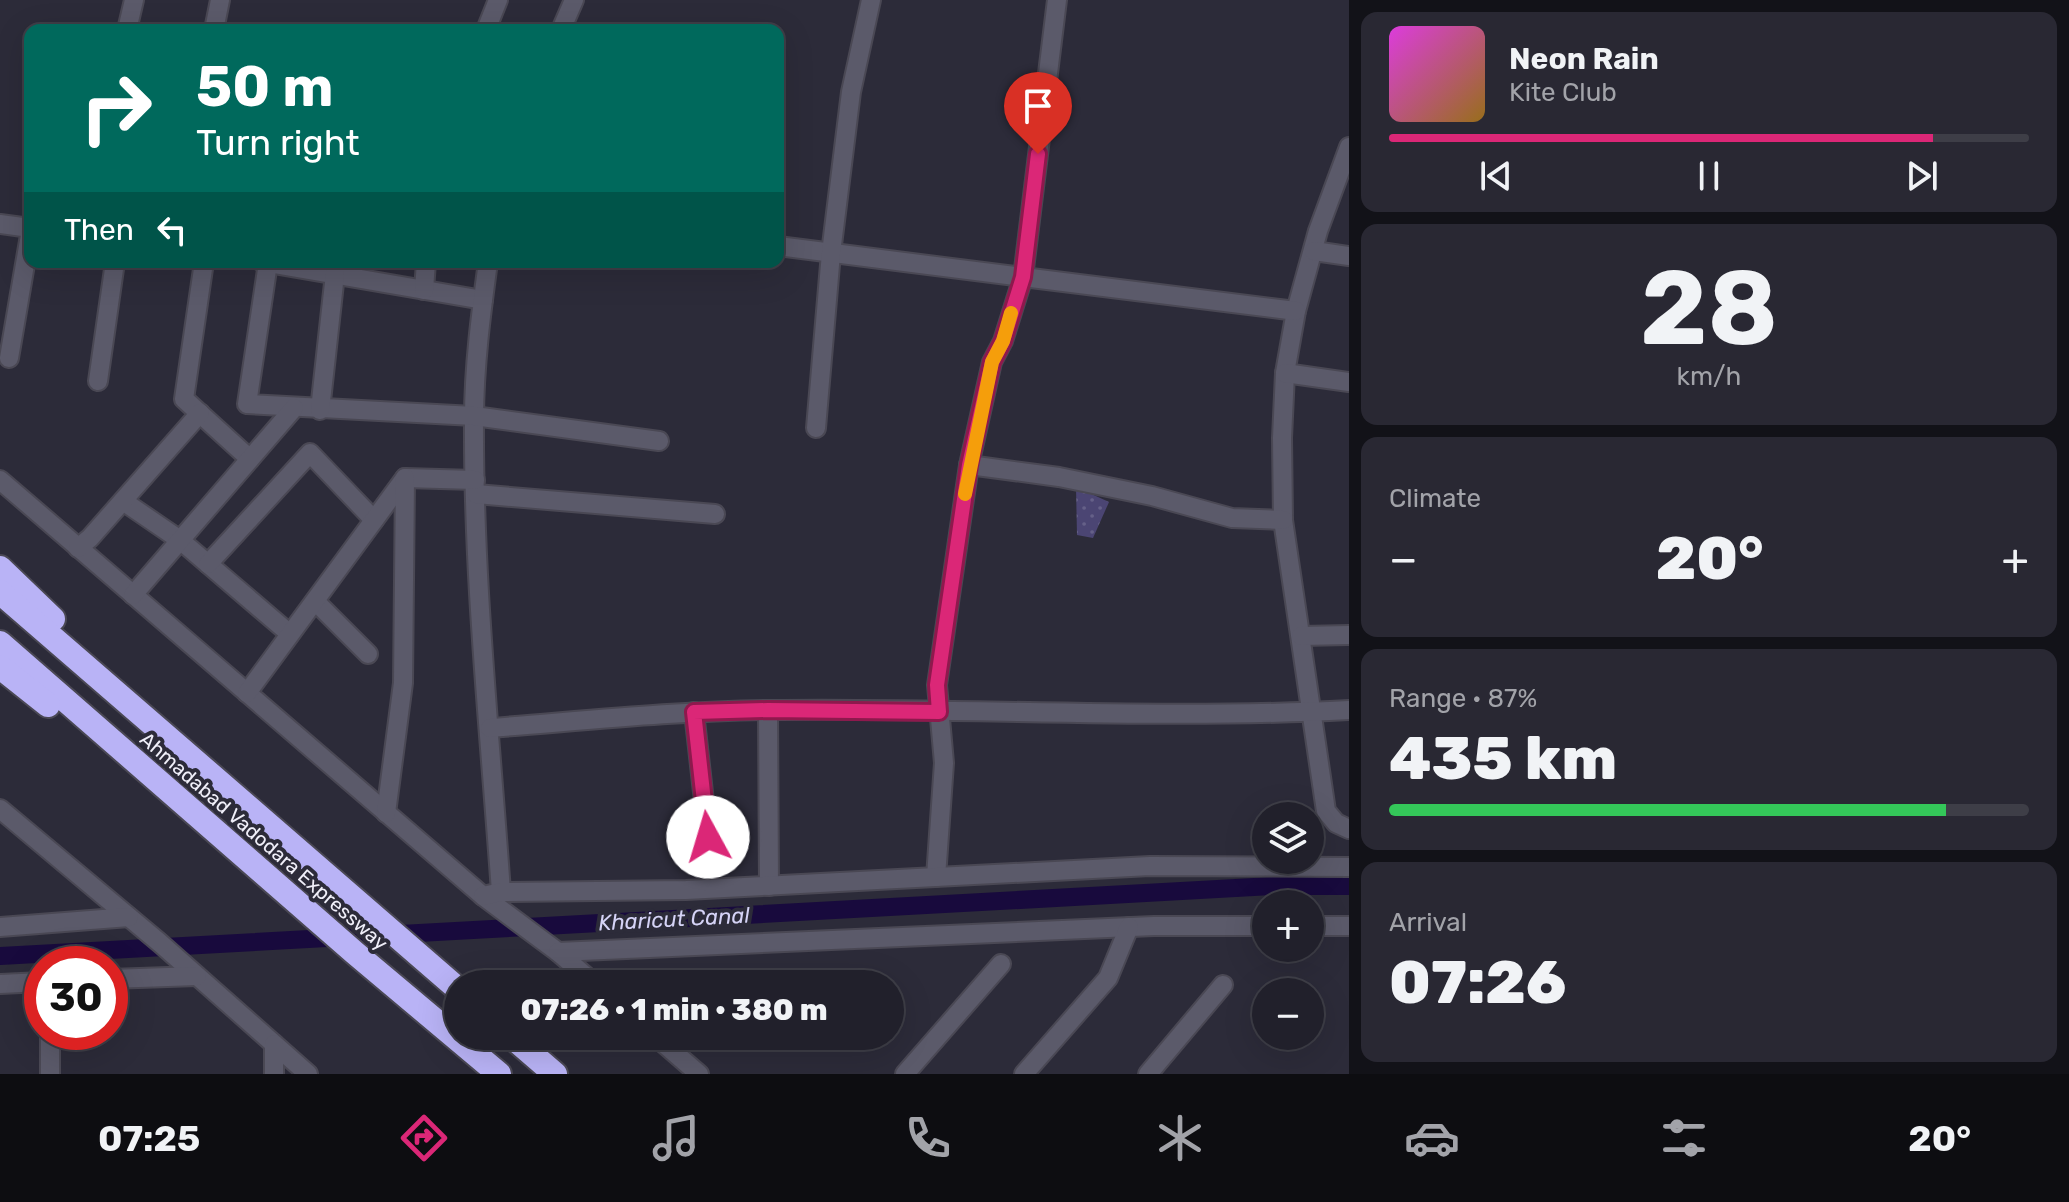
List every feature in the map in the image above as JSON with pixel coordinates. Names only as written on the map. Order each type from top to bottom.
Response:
[{"type":"highway","points":[[0,568],[50,615],[102,681]]},
{"type":"highway","name":"Ahmadabad Vadodara Expressway","points":[[0,592],[444,977]]},
{"type":"highway","name":"Ahmadabad Vadodara Expressway","points":[[0,643],[355,953],[499,1074]]},
{"type":"highway","points":[[0,667],[87,737],[143,767]]},
{"type":"highway","points":[[527,1050],[555,1074]]},
{"type":"street","points":[[128,24],[134,0]]},
{"type":"street","points":[[215,24],[220,0]]},
{"type":"street","points":[[488,24],[498,0]]},
{"type":"street","points":[[564,24],[574,0]]},
{"type":"street","points":[[816,428],[831,253],[851,92],[871,0]]},
{"type":"street","points":[[936,877],[944,763],[937,685],[969,465],[992,362],[1003,341],[1023,277],[1057,0]]},
{"type":"street","points":[[1349,147],[1318,231],[1296,311],[1285,373],[1283,520],[1326,811],[1336,823],[1349,829]]},
{"type":"street","points":[[0,224],[24,227]]},
{"type":"street","points":[[784,247],[1296,311]]},
{"type":"street","points":[[1314,251],[1349,256]]},
{"type":"street","points":[[9,358],[24,268]]},
{"type":"street","points":[[98,381],[114,268]]},
{"type":"street","points":[[203,268],[184,399],[250,459]]},
{"type":"street","points":[[264,268],[247,404],[474,416],[659,441]]},
{"type":"street","points":[[309,268],[483,300]]},
{"type":"street","points":[[424,290],[426,268]]},
{"type":"street","points":[[487,268],[474,416],[480,632],[490,728],[492,894]]},
{"type":"street","points":[[320,410],[335,274]]},
{"type":"street","points":[[1285,373],[1349,382]]},
{"type":"street","points":[[133,595],[294,408]]},
{"type":"street","points":[[78,548],[200,413]]},
{"type":"street","points":[[208,564],[310,453],[374,520]]},
{"type":"street","points":[[969,465],[1059,477],[1152,496],[1232,518],[1283,520]]},
{"type":"street","points":[[405,478],[715,514]]},
{"type":"street","points":[[247,693],[405,478]]},
{"type":"street","points":[[386,813],[403,683],[405,478]]},
{"type":"street","points":[[0,480],[386,813],[492,894],[579,970]]},
{"type":"street","points":[[123,501],[180,540],[290,634]]},
{"type":"street","points":[[315,601],[368,654]]},
{"type":"street","points":[[1301,636],[1349,635]]},
{"type":"street","points":[[490,728],[694,712],[768,710],[1349,710]]},
{"type":"street","points":[[768,710],[769,886]]},
{"type":"street","points":[[694,712],[708,837]]},
{"type":"street","points":[[0,809],[163,946],[308,1074]]},
{"type":"street","points":[[492,894],[769,886],[1150,866],[1349,867]]},
{"type":"street","points":[[0,927],[129,917]]},
{"type":"street","points":[[558,952],[1129,927],[1252,926]]},
{"type":"street","points":[[1324,926],[1349,926]]},
{"type":"street","points":[[1024,1074],[1108,978],[1129,927]]},
{"type":"street","points":[[905,1074],[1001,964]]},
{"type":"street","points":[[128,978],[197,976]]},
{"type":"street","points":[[0,984],[24,983]]},
{"type":"street","points":[[1148,1074],[1223,985]]},
{"type":"street","points":[[274,1044],[274,1074]]},
{"type":"street","points":[[50,1050],[50,1074]]},
{"type":"street","points":[[671,1050],[699,1074]]},
{"type":"shaded area","points":[[1076,487],[1109,502],[1093,538],[1077,535]]},
{"type":"waterway","name":"Kharicut Canal","points":[[0,956],[1273,886],[1349,886]]},
{"type":"slow traffic","points":[[965,494],[992,362],[1003,341],[1011,313]]},
{"type":"route","points":[[708,837],[694,712],[939,712],[937,685],[969,465],[992,362],[1003,341],[1023,277],[1038,154]]}]
